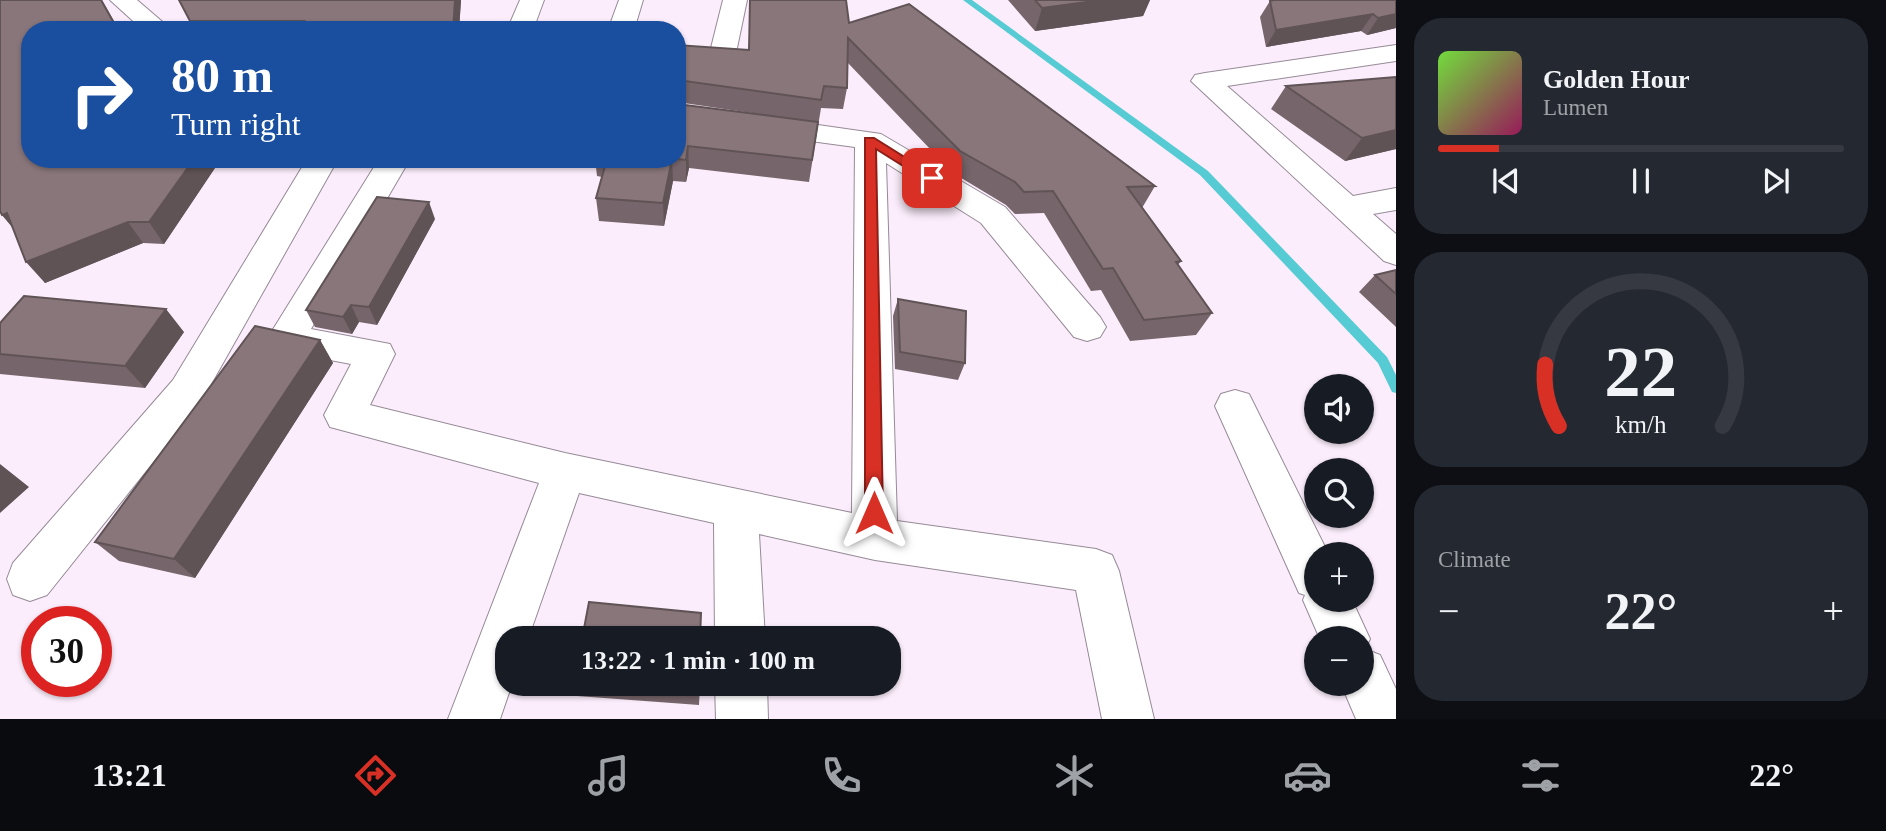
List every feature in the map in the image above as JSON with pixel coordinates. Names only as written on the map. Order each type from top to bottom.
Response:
[{"type":"street","points":[[121,0],[148,21]]},
{"type":"street","points":[[524,21],[532,0]]},
{"type":"street","points":[[624,21],[631,0]]},
{"type":"street","points":[[724,48],[735,0]]},
{"type":"street","points":[[1396,52],[1205,80],[1396,253]]},
{"type":"street","points":[[686,115],[870,140],[993,215],[1087,327]]},
{"type":"street","points":[[870,140],[875,540]]},
{"type":"street","points":[[30,579],[187,391],[318,168]]},
{"type":"street","points":[[390,168],[286,339],[376,354],[344,415],[565,471],[875,540],[1096,571],[1128,719]]},
{"type":"street","points":[[1346,208],[1396,199]]},
{"type":"street","points":[[1235,406],[1304,552]]},
{"type":"street","points":[[474,719],[565,471]]},
{"type":"street","points":[[736,509],[740,626]]},
{"type":"street","points":[[741,696],[742,719]]},
{"type":"street","points":[[1372,696],[1383,719]]},
{"type":"building","points":[[0,0],[101,0],[113,21],[21,21],[21,168],[188,168],[149,222],[128,222],[26,262],[7,213],[2,215]]},
{"type":"building","points":[[179,0],[455,0],[454,21],[190,21]]},
{"type":"building","points":[[750,0],[846,0],[849,23],[909,4],[1155,186],[1127,187],[1181,261],[1176,262],[1212,313],[1144,320],[1113,268],[1103,269],[1053,191],[1024,192],[1015,182],[960,151],[848,38],[847,88],[824,86],[821,100],[686,81],[686,46],[749,50]]},
{"type":"building","points":[[1035,0],[1102,0],[1042,8]]},
{"type":"building","points":[[1396,0],[1396,14],[1378,18],[1373,14],[1276,30],[1270,1]]},
{"type":"building","points":[[1396,77],[1396,130],[1362,138],[1286,86]]},
{"type":"building","points":[[686,105],[818,122],[812,160],[688,146],[686,160]]},
{"type":"building","points":[[604,168],[670,168],[663,203],[596,198]]},
{"type":"building","points":[[377,197],[429,202],[369,307],[351,305],[343,317],[306,310]]},
{"type":"building","points":[[1396,270],[1396,294],[1375,275]]},
{"type":"building","points":[[24,296],[166,309],[125,366],[0,354],[0,323]]},
{"type":"building","points":[[898,299],[966,311],[965,363],[900,352]]},
{"type":"building","points":[[255,326],[320,340],[174,559],[95,542]]},
{"type":"building","points":[[589,602],[701,613],[700,626],[584,626]]},
{"type":"waterway","points":[[967,0],[1204,173],[1383,360],[1396,388]]},
{"type":"route","points":[[874,513],[870,140],[932,178]]}]
